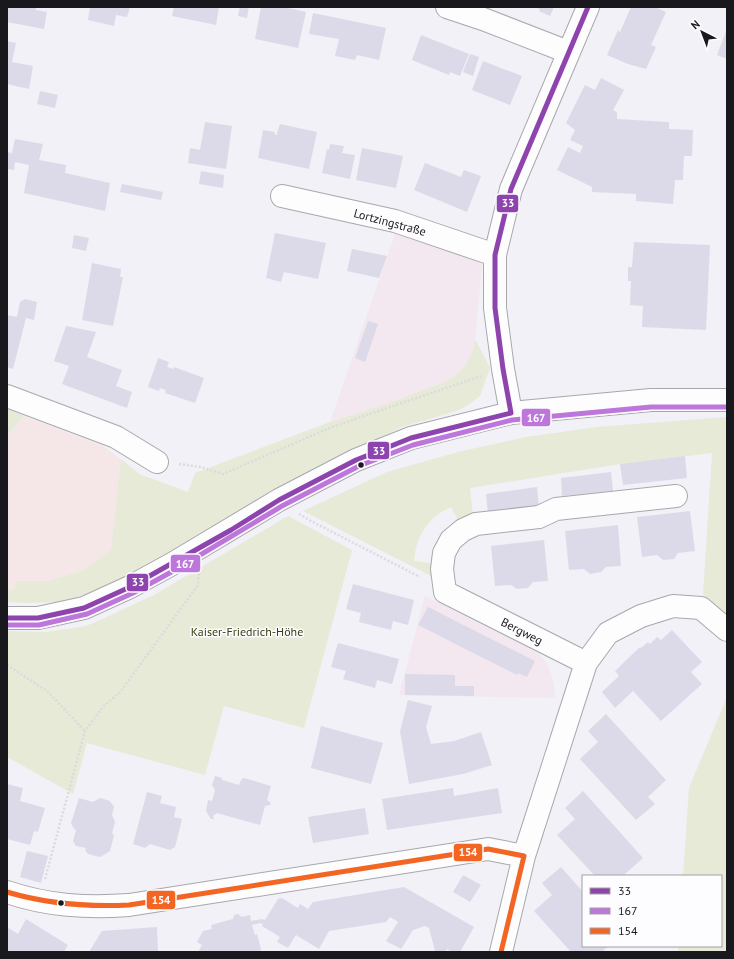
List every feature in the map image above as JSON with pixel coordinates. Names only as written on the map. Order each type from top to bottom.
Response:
[{"type":"street","points":[[447,7],[483,19],[568,52]]},
{"type":"street","points":[[511,413],[502,369],[495,308],[495,255],[511,189],[588,7]]},
{"type":"street","name":"Lortzingstraße","points":[[282,196],[395,221],[495,255]]},
{"type":"street","points":[[7,396],[75,428],[116,437],[157,462]]},
{"type":"street","points":[[7,618],[38,618],[84,608],[130,587],[279,500],[356,460],[411,438],[511,413],[651,400],[727,400]]},
{"type":"street","points":[[445,592],[442,569],[444,553],[450,540],[463,530],[476,524],[539,517],[556,509],[676,496]]},
{"type":"street","name":"Bergweg","points":[[445,592],[586,663]]},
{"type":"street","points":[[501,952],[524,856],[586,663],[608,633],[642,616],[673,606],[701,608],[727,630]]},
{"type":"street","points":[[7,892],[39,901],[68,906],[99,908],[129,905],[488,849],[524,856]]},
{"type":"path","points":[[157,462],[202,467],[223,474],[332,427],[502,369]]},
{"type":"path","points":[[311,521],[429,582],[445,592]]},
{"type":"path","points":[[39,901],[85,731],[103,707],[121,691],[198,585],[202,546]]},
{"type":"path","points":[[7,666],[47,691],[85,731]]},
{"type":"shaded area","points":[[395,234],[478,261],[482,266],[475,339],[472,353],[466,365],[455,376],[442,383],[386,404],[330,422]]},
{"type":"shaded area","points":[[24,416],[103,446],[121,459],[111,550],[82,571],[48,581],[16,581],[14,590],[7,590],[7,435]]},
{"type":"shaded area","points":[[425,596],[539,654],[546,662],[551,673],[555,698],[399,695]]},
{"type":"green space","points":[[475,339],[490,368],[480,396],[468,405],[459,410],[402,427],[310,472],[137,571],[101,588],[72,599],[57,602],[7,602],[7,590],[14,590],[16,581],[48,581],[82,571],[111,550],[121,459],[139,474],[188,492],[195,473],[330,422],[386,404],[442,383],[455,376],[466,365],[472,353]]},
{"type":"green space","points":[[7,409],[24,416],[7,435]]},
{"type":"green space","points":[[727,417],[727,617],[703,595],[712,453],[620,464],[470,488],[473,516],[459,522],[451,507],[436,516],[430,522],[417,543],[414,561],[431,563],[433,577],[303,511],[387,472],[458,452],[526,437],[597,427]]},
{"type":"green space","name":"Kaiser-Friedrich-Höhe","points":[[288,516],[352,550],[304,728],[224,706],[205,775],[87,743],[73,794],[7,757],[7,631],[46,632],[86,626],[154,595]]},
{"type":"green space","points":[[727,697],[727,952],[678,952],[678,947],[722,947],[722,875],[683,875],[689,788]]},
{"type":"building","points":[[7,7],[36,7],[36,10],[47,12],[44,29],[7,22]]},
{"type":"building","points":[[90,7],[130,7],[127,17],[116,15],[114,26],[88,20]]},
{"type":"building","points":[[174,7],[219,7],[216,25],[172,16]]},
{"type":"building","points":[[240,7],[249,7],[247,18],[238,16]]},
{"type":"building","points":[[261,7],[283,7],[306,12],[298,48],[255,39]]},
{"type":"building","points":[[535,7],[554,7],[550,16],[539,11],[540,9]]},
{"type":"building","points":[[631,7],[655,7],[666,12],[651,45],[656,47],[646,69],[628,64],[607,55],[618,30],[620,32]]},
{"type":"building","points":[[313,13],[386,28],[379,60],[357,55],[355,60],[335,56],[339,39],[309,34]]},
{"type":"building","points":[[727,29],[727,59],[717,55]]},
{"type":"building","points":[[421,35],[469,54],[460,76],[450,72],[449,75],[412,60]]},
{"type":"building","points":[[7,41],[16,43],[12,62],[33,66],[29,89],[7,84]]},
{"type":"building","points":[[470,54],[479,57],[473,76],[463,72]]},
{"type":"building","points":[[483,61],[522,76],[510,105],[472,90]]},
{"type":"building","points":[[601,78],[624,90],[613,110],[617,112],[617,119],[669,122],[669,129],[693,130],[692,156],[684,156],[683,180],[675,180],[673,204],[636,201],[636,194],[592,192],[592,187],[557,170],[568,147],[580,153],[583,146],[570,140],[575,130],[566,123],[585,85],[595,90]]},
{"type":"building","points":[[40,91],[58,95],[55,108],[37,104]]},
{"type":"building","points":[[205,122],[232,126],[226,169],[188,163],[190,148],[200,150]]},
{"type":"building","points":[[280,124],[317,132],[309,169],[258,158],[263,130],[275,132],[274,134],[278,135],[277,133]]},
{"type":"building","points":[[15,139],[43,144],[39,160],[66,165],[65,173],[110,183],[105,211],[24,193],[29,165],[15,162],[14,170],[7,169],[7,152],[12,153]]},
{"type":"building","points":[[330,144],[344,146],[342,153],[355,155],[350,179],[322,173],[327,149],[329,150]]},
{"type":"building","points":[[362,148],[403,156],[396,188],[356,180]]},
{"type":"building","points":[[425,163],[461,177],[464,170],[481,176],[467,212],[414,190]]},
{"type":"building","points":[[201,171],[224,175],[223,188],[199,184]]},
{"type":"building","points":[[122,184],[163,192],[161,200],[120,192]]},
{"type":"building","points":[[275,233],[326,243],[318,279],[284,272],[281,282],[266,278]]},
{"type":"building","points":[[74,235],[89,238],[86,251],[72,248]]},
{"type":"building","points":[[634,242],[710,245],[706,330],[642,327],[643,306],[630,305],[631,281],[628,281],[628,267],[632,267]]},
{"type":"building","points":[[352,249],[387,256],[379,278],[347,271]]},
{"type":"building","points":[[92,263],[121,269],[120,277],[123,277],[113,326],[82,320]]},
{"type":"building","points":[[25,299],[37,302],[34,320],[26,318],[13,369],[7,367],[7,315],[17,317],[20,302]]},
{"type":"building","points":[[368,321],[378,324],[365,362],[355,358]]},
{"type":"building","points":[[66,326],[96,332],[87,357],[122,370],[116,386],[132,392],[127,408],[62,384],[69,366],[54,361]]},
{"type":"building","points":[[158,358],[169,362],[167,367],[174,369],[174,367],[204,378],[195,403],[165,393],[166,390],[160,388],[159,391],[148,387]]},
{"type":"building","points":[[685,456],[687,478],[623,485],[620,464]]},
{"type":"building","points":[[611,472],[613,491],[562,496],[561,478]]},
{"type":"building","points":[[537,487],[539,507],[488,513],[486,494]]},
{"type":"building","points":[[690,511],[695,551],[678,553],[674,559],[663,560],[657,555],[642,557],[637,517]]},
{"type":"building","points":[[618,525],[621,566],[606,567],[601,572],[590,574],[584,569],[569,570],[565,531]]},
{"type":"building","points":[[544,540],[548,581],[533,582],[528,588],[517,589],[511,585],[495,586],[491,546]]},
{"type":"building","points":[[353,584],[414,600],[408,625],[393,621],[391,630],[359,622],[361,613],[346,609]]},
{"type":"building","points":[[428,607],[535,661],[527,677],[518,673],[517,675],[418,625]]},
{"type":"building","points":[[672,630],[702,662],[691,672],[702,684],[661,721],[633,691],[615,708],[602,692],[619,676],[615,671],[640,647],[641,648],[648,642],[650,644],[657,637],[661,640]]},
{"type":"building","points":[[338,643],[399,659],[392,684],[377,680],[375,688],[343,679],[346,671],[331,667]]},
{"type":"building","points":[[405,674],[455,675],[455,686],[474,686],[474,696],[405,695]]},
{"type":"building","points":[[408,700],[432,706],[426,727],[431,744],[454,741],[481,732],[492,765],[463,774],[409,784],[400,731]]},
{"type":"building","points":[[606,714],[666,780],[648,797],[655,804],[636,820],[580,759],[598,742],[588,731]]},
{"type":"building","points":[[321,726],[383,743],[371,784],[311,768]]},
{"type":"building","points":[[215,776],[222,778],[222,780],[239,785],[241,780],[244,778],[271,786],[267,800],[271,803],[270,805],[265,806],[260,825],[217,813],[213,816],[214,819],[211,819],[206,811],[208,800],[212,801],[215,790],[212,785]]},
{"type":"building","points":[[7,784],[23,788],[20,801],[45,808],[38,832],[34,831],[30,845],[7,839]]},
{"type":"building","points":[[453,788],[454,796],[498,788],[502,813],[387,830],[382,799]]},
{"type":"building","points":[[583,791],[643,858],[625,874],[626,875],[594,875],[557,835],[575,819],[565,808]]},
{"type":"building","points":[[147,792],[162,796],[160,803],[176,807],[174,817],[182,819],[175,847],[170,850],[150,844],[145,848],[133,844]]},
{"type":"building","points":[[79,798],[93,802],[100,798],[110,801],[114,807],[112,815],[115,822],[112,833],[114,835],[110,851],[100,857],[88,854],[85,850],[86,848],[76,846],[73,841],[76,830],[71,823]]},
{"type":"building","points":[[365,808],[369,834],[313,843],[308,817]]},
{"type":"building","points":[[27,851],[48,856],[41,883],[20,877]]},
{"type":"building","points":[[561,867],[582,891],[582,947],[607,947],[603,951],[604,952],[571,952],[534,911],[552,895],[542,883]]},
{"type":"building","points":[[463,875],[481,885],[470,902],[453,892]]},
{"type":"building","points":[[404,887],[474,927],[460,952],[452,952],[447,949],[445,952],[435,951],[429,928],[425,926],[413,930],[401,949],[386,941],[398,922],[390,917],[386,922],[329,931],[319,949],[296,935],[288,948],[277,942],[280,937],[262,926],[263,924],[260,923],[252,925],[255,935],[257,934],[261,949],[260,952],[198,952],[202,945],[197,942],[203,931],[212,929],[211,925],[233,919],[234,915],[238,914],[242,917],[250,915],[251,921],[262,919],[265,920],[278,899],[282,898],[298,908],[300,904],[308,909],[313,902]]},
{"type":"building","points":[[26,919],[68,945],[64,952],[7,952],[7,927],[18,934]]},
{"type":"building","points":[[157,927],[158,952],[89,952],[102,931]]},
{"type":"transit line","name":"33","points":[[511,413],[503,369],[495,308],[495,255],[511,189],[588,7]]},
{"type":"transit line","name":"167","points":[[7,625],[39,625],[87,614],[133,593],[175,570],[282,506],[359,466],[413,445],[512,420],[651,407],[727,407]]},
{"type":"transit line","name":"33","points":[[7,618],[38,618],[84,608],[130,587],[231,530],[279,500],[356,460],[411,438],[511,413]]},
{"type":"transit line","name":"154","points":[[7,892],[67,904],[98,906],[129,905],[488,849],[524,856],[501,952]]}]
